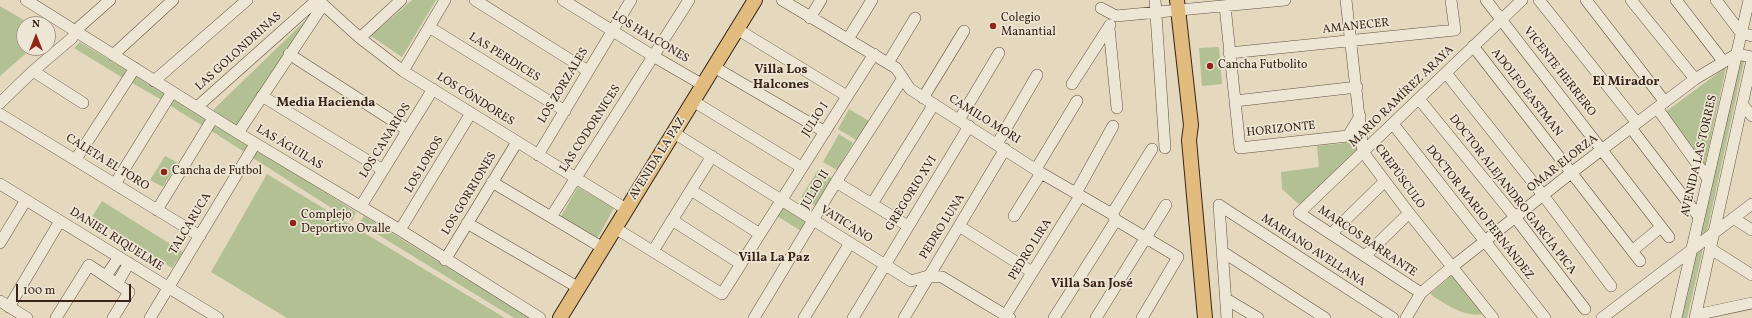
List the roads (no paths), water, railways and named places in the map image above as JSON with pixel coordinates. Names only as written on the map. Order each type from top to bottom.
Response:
[{"type":"main road","name":"AVENIDA LA PAZ","points":[[560,318],[755,0]]},
{"type":"main road","points":[[1175,6],[1191,125],[1190,140],[1205,318]]},
{"type":"street","points":[[113,55],[173,0]]},
{"type":"street","points":[[154,81],[247,0]]},
{"type":"street","points":[[403,70],[445,0]]},
{"type":"street","points":[[475,0],[588,71]]},
{"type":"street","name":"LOS ZORZALES","points":[[538,155],[632,0]]},
{"type":"street","name":"LAS CODORNICES","points":[[551,217],[688,0]]},
{"type":"street","name":"CAMILO MORI","points":[[782,0],[896,68],[910,90],[1178,257],[1142,318]]},
{"type":"street","points":[[810,18],[821,0]]},
{"type":"street","points":[[848,40],[872,0]]},
{"type":"street","points":[[1155,0],[1165,148]]},
{"type":"street","points":[[1101,8],[1116,16],[1156,13],[1175,6],[1224,6],[1285,0]]},
{"type":"street","name":"CREPÚSCULO","points":[[1346,0],[1363,152],[1409,213],[1493,318]]},
{"type":"street","name":"AMANECER","points":[[1229,54],[1455,30],[1451,0]]},
{"type":"street","name":"VICENTE HERRERO","points":[[1486,0],[1669,237]]},
{"type":"street","name":"MARIO RAMÍREZ ARAYA","points":[[1299,213],[1522,0]]},
{"type":"street","points":[[1539,0],[1634,126],[1699,217]]},
{"type":"street","points":[[1586,0],[1661,105],[1708,179]]},
{"type":"street","points":[[1631,0],[1695,79]]},
{"type":"street","points":[[1676,0],[1723,61]]},
{"type":"street","points":[[1716,0],[1747,35]]},
{"type":"street","name":"AVENIDA LAS TORRES","points":[[1676,318],[1737,54],[1747,35],[1749,0]]},
{"type":"street","name":"LAS ÁGUILAS","points":[[30,1],[213,118],[361,206],[445,260],[540,318]]},
{"type":"street","name":"LOS HALCONES","points":[[568,1],[612,31],[703,85]]},
{"type":"street","points":[[0,103],[33,70],[72,38],[76,30],[102,2]]},
{"type":"street","points":[[238,133],[289,54],[319,2]]},
{"type":"street","name":"LOS CÓNDORES","points":[[319,2],[360,38],[403,70],[626,209]]},
{"type":"street","name":"LAS GOLONDRINAS","points":[[197,107],[319,2]]},
{"type":"street","points":[[360,38],[395,2]]},
{"type":"street","name":"HORIZONTE","points":[[1224,6],[1240,148],[1348,136],[1360,116]]},
{"type":"street","points":[[1072,84],[1116,16]]},
{"type":"street","points":[[888,63],[915,18]]},
{"type":"street","name":"LAS PERDICES","points":[[429,27],[565,111]]},
{"type":"street","points":[[1109,28],[1117,108]]},
{"type":"street","points":[[737,29],[848,96]]},
{"type":"street","points":[[924,98],[964,31]]},
{"type":"street","name":"ADOLFO EASTMAN","points":[[1473,46],[1640,261]]},
{"type":"street","points":[[959,120],[999,53]]},
{"type":"street","points":[[289,54],[407,130]]},
{"type":"street","name":"JULIO I","points":[[653,251],[722,294],[801,167],[874,54]]},
{"type":"street","points":[[1737,54],[1752,58],[1715,232],[1695,316],[1752,303]]},
{"type":"street","name":"OMAR ELORZA","points":[[1406,318],[1421,293],[1542,195],[1695,79],[1737,54]]},
{"type":"street","points":[[714,67],[825,132]]},
{"type":"street","points":[[76,159],[135,68]]},
{"type":"street","points":[[33,70],[83,103]]},
{"type":"street","points":[[1446,73],[1611,286]]},
{"type":"street","name":"PEDRO LUNA","points":[[906,317],[928,276],[959,226],[1037,75]]},
{"type":"street","name":"JULIO II","points":[[759,316],[813,220],[903,78]]},
{"type":"street","points":[[1235,101],[1356,87]]},
{"type":"street","name":"LOS CANARIOS","points":[[361,206],[433,89]]},
{"type":"street","points":[[115,184],[172,92]]},
{"type":"street","points":[[262,96],[383,170]]},
{"type":"street","name":"DOCTOR ALEJANDRO GARCÍA PICA","points":[[1419,99],[1515,217],[1585,308]]},
{"type":"street","points":[[693,101],[801,167]]},
{"type":"street","points":[[1014,216],[1076,101]]},
{"type":"street","points":[[872,204],[934,104]]},
{"type":"street","points":[[1742,104],[1752,115]]},
{"type":"street","name":"LOS LOROS","points":[[400,230],[471,113]]},
{"type":"street","name":"CALETA EL TORO","points":[[0,114],[200,236]]},
{"type":"street","points":[[157,210],[213,118]]},
{"type":"street","name":"DOCTOR MARIO FERNÁNDEZ","points":[[1393,124],[1545,318]]},
{"type":"street","name":"GREGORIO XVI","points":[[853,318],[969,126]]},
{"type":"street","name":"PEDRO LIRA","points":[[1007,317],[1078,195],[1113,126]]},
{"type":"street","name":"VATICANO","points":[[674,132],[781,201],[911,280],[928,276],[942,277],[1007,317]]},
{"type":"street","name":"LOS GORRIONES","points":[[445,260],[517,142]]},
{"type":"street","name":"TALCARUCA","points":[[150,318],[255,144]]},
{"type":"street","points":[[1054,318],[1114,217],[1152,149]]},
{"type":"street","points":[[615,228],[653,251],[712,156]]},
{"type":"street","points":[[1331,234],[1385,181]]},
{"type":"street","points":[[492,182],[603,248]]},
{"type":"street","points":[[836,182],[908,226]]},
{"type":"street","name":"DANIEL RIQUELME","points":[[0,184],[168,287],[213,317]]},
{"type":"street","points":[[691,190],[760,234]]},
{"type":"street","points":[[0,243],[26,200]]},
{"type":"street","points":[[1602,318],[1752,204]]},
{"type":"street","points":[[1096,318],[1166,205]]},
{"type":"street","name":"MARIANO AVELLANA","points":[[1223,252],[1219,205],[1393,318]]},
{"type":"street","name":"MARCOS BARRANTE","points":[[1299,213],[1421,293]]},
{"type":"street","points":[[1365,256],[1409,213]]},
{"type":"street","points":[[1733,218],[1752,230]]},
{"type":"street","points":[[672,220],[741,264]]},
{"type":"street","points":[[27,318],[4,304],[60,221]]},
{"type":"street","points":[[468,223],[579,288]]},
{"type":"street","points":[[959,226],[1032,272]]},
{"type":"street","points":[[1632,251],[1662,227]]},
{"type":"street","points":[[804,318],[850,243]]},
{"type":"street","points":[[1711,249],[1752,275]]},
{"type":"street","points":[[1223,252],[1227,318]]},
{"type":"street","points":[[1223,252],[1325,318]]},
{"type":"street","points":[[106,276],[119,257]]},
{"type":"street","points":[[117,284],[129,263]]},
{"type":"street","points":[[56,318],[89,265],[128,292],[113,318]]},
{"type":"street","points":[[1226,299],[1258,318]]},
{"type":"place","name":"Colegio Manantial","points":[[993,26]]},
{"type":"place","name":"Cancha Futbolito","points":[[1210,66]]},
{"type":"place","name":"Cancha de Futbol","points":[[164,172]]},
{"type":"place","name":"Complejo Deportivo Ovalle","points":[[293,223]]},
{"type":"district","name":"Villa Los Halcones","points":[[781,78]]},
{"type":"district","name":"El Mirador","points":[[1626,83]]},
{"type":"district","name":"Media Hacienda","points":[[326,104]]},
{"type":"district","name":"Villa La Paz","points":[[774,259]]},
{"type":"district","name":"Villa San José","points":[[1092,285]]}]
